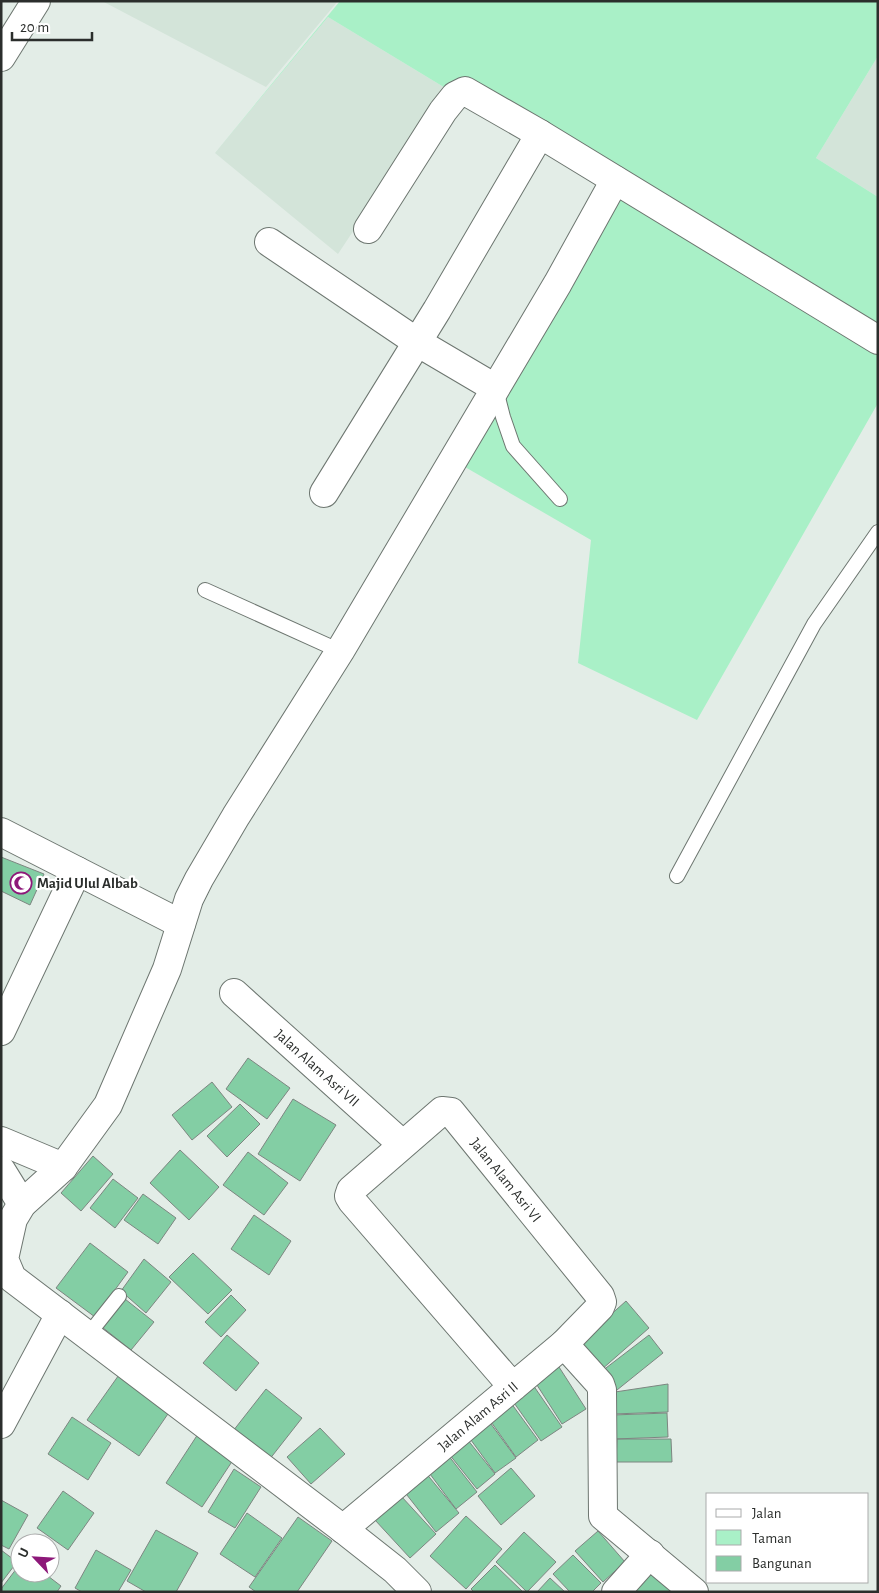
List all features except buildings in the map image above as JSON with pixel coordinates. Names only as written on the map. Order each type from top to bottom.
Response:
[{"type":"street","points":[[1,57],[36,1]]},
{"type":"street","points":[[368,229],[443,111],[455,96],[466,91],[878,340]]},
{"type":"street","points":[[324,493],[417,342],[540,134]]},
{"type":"street","points":[[417,1592],[395,1570],[344,1529],[12,1278],[4,1258],[13,1219],[22,1204],[63,1167],[108,1105],[168,970],[189,900],[199,879],[236,816],[340,651],[558,283],[615,180]]},
{"type":"street","points":[[269,242],[417,342],[495,388]]},
{"type":"street","points":[[1,832],[181,924]]},
{"type":"street","points":[[1,1031],[77,871]]},
{"type":"street","name":"Jalan Alam Asri VII","points":[[234,993],[402,1144]]},
{"type":"street","name":"Jalan Alam Asri VI","points":[[513,1387],[352,1201],[349,1196],[351,1190],[442,1111],[451,1112],[600,1296]]},
{"type":"street","points":[[1,1141],[63,1167]]},
{"type":"street","points":[[1,1170],[22,1204]]},
{"type":"street","name":"Jalan Alam Asri II","points":[[344,1529],[564,1344],[600,1307],[602,1302],[600,1296]]},
{"type":"street","points":[[1,1424],[60,1314]]},
{"type":"street","points":[[564,1344],[600,1384],[602,1390],[603,1516],[694,1592]]},
{"type":"street","points":[[616,1592],[650,1554]]},
{"type":"lane","points":[[495,388],[513,446],[560,499]]},
{"type":"lane","points":[[678,876],[814,624],[878,532]]},
{"type":"lane","points":[[205,590],[340,651]]},
{"type":"lane","points":[[88,1335],[119,1296]]},
{"type":"shaded area","points":[[102,1],[338,1],[266,87]]},
{"type":"shaded area","points":[[328,17],[447,89],[338,254],[215,153]]},
{"type":"shaded area","points":[[878,56],[878,197],[816,158]]},
{"type":"green space","points":[[340,1],[878,1],[878,56],[816,158],[878,197],[878,403],[697,720],[578,663],[591,540],[465,467],[624,190],[447,89],[328,17],[215,153]]},
{"type":"place","name":"Majid Ulul Albab","points":[[21,883]]}]
